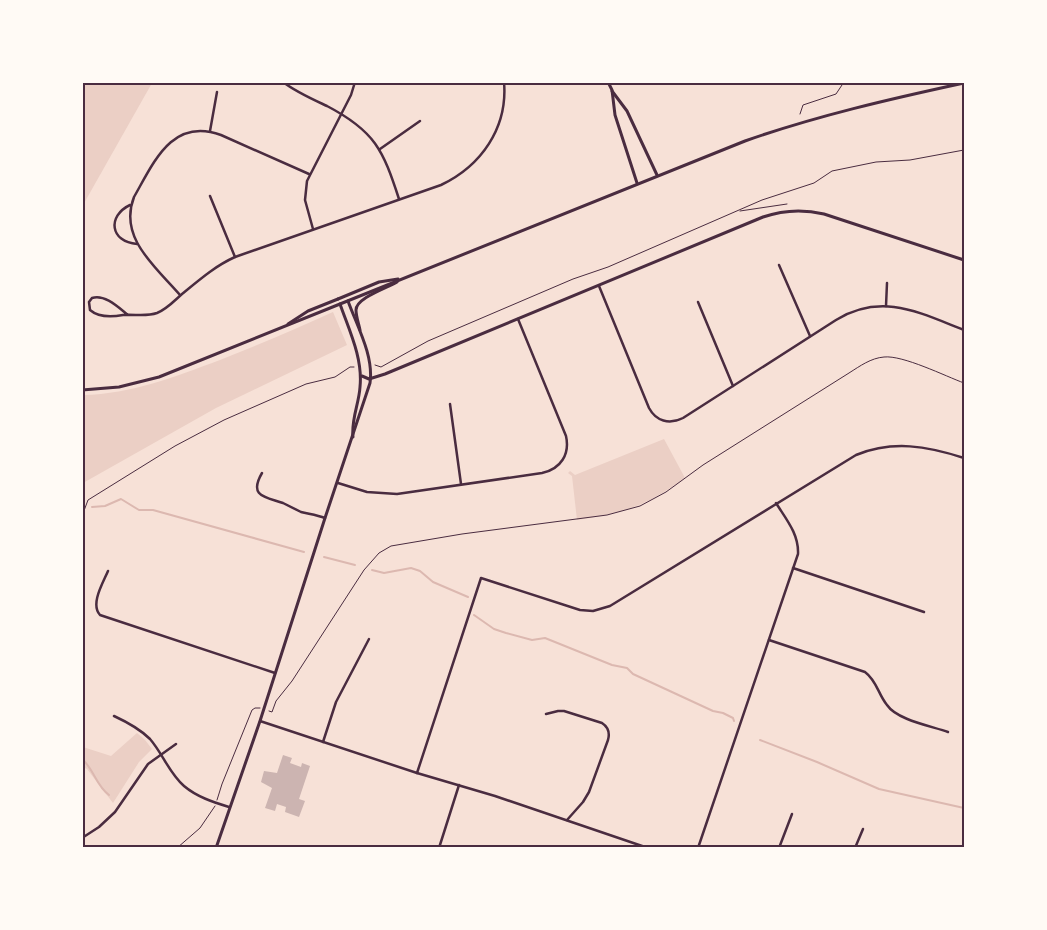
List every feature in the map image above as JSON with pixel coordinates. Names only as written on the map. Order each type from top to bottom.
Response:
[{"type":"main road","points":[[608,82],[626,110],[657,175]]},
{"type":"main road","points":[[82,390],[119,387],[159,377],[745,140],[845,110],[964,83]]},
{"type":"main road","points":[[612,90],[614,115],[637,183]]},
{"type":"main road","points":[[361,374],[364,378],[371,379],[763,217],[781,212],[806,211],[830,215],[964,260]]},
{"type":"main road","points":[[284,327],[308,311],[379,282],[401,279]]},
{"type":"main road","points":[[360,335],[356,311],[358,304],[401,279]]},
{"type":"main road","points":[[216,848],[260,721],[371,379],[369,360],[348,301]]},
{"type":"main road","points":[[340,304],[358,358],[361,374],[353,424],[353,437]]},
{"type":"street","points":[[283,82],[342,114],[362,128],[380,149],[399,199]]},
{"type":"street","points":[[314,229],[305,200],[305,187],[309,174],[354,90],[355,82]]},
{"type":"street","points":[[128,315],[102,298],[94,297],[89,302],[90,310],[96,314],[143,316],[157,312],[208,272],[235,257],[450,181],[480,157],[490,143],[500,119],[504,82]]},
{"type":"street","points":[[210,132],[217,92]]},
{"type":"street","points":[[380,149],[420,121]]},
{"type":"street","points":[[180,295],[137,244],[130,226],[131,204],[159,153],[168,144],[184,134],[197,131],[210,132],[222,135],[309,174]]},
{"type":"street","points":[[210,196],[235,257]]},
{"type":"street","points":[[131,204],[116,216],[114,228],[123,241],[137,244]]},
{"type":"street","points":[[779,265],[810,336]]},
{"type":"street","points":[[886,306],[887,282]]},
{"type":"street","points":[[599,286],[649,408],[657,418],[668,422],[679,420],[852,311],[886,306],[912,310],[964,330]]},
{"type":"street","points":[[698,302],[733,386]]},
{"type":"street","points":[[338,483],[367,492],[389,494],[547,472],[560,464],[565,456],[566,436],[518,319]]},
{"type":"street","points":[[450,404],[461,484]]},
{"type":"street","points":[[416,773],[481,578],[580,610],[598,610],[610,606],[840,464],[873,449],[898,445],[914,445],[937,449],[964,458]]},
{"type":"street","points":[[262,473],[257,489],[262,496],[325,518]]},
{"type":"street","points":[[698,848],[798,554],[798,540],[776,503]]},
{"type":"street","points":[[793,568],[924,612]]},
{"type":"street","points":[[108,571],[96,604],[98,614],[275,674]]},
{"type":"street","points":[[322,742],[336,702],[370,639]]},
{"type":"street","points":[[768,640],[866,672],[874,681],[882,699],[895,713],[948,732]]},
{"type":"street","points":[[546,714],[564,711],[602,723],[609,733],[589,792],[567,820]]},
{"type":"street","points":[[114,716],[143,732],[185,787],[199,796],[229,807]]},
{"type":"street","points":[[260,721],[648,848]]},
{"type":"street","points":[[82,838],[99,827],[115,812],[144,768],[160,754],[176,744]]},
{"type":"street","points":[[439,848],[458,785]]},
{"type":"street","points":[[779,848],[792,814]]},
{"type":"street","points":[[855,848],[863,829]]},
{"type":"path","points":[[800,114],[803,105],[836,94],[844,82]]},
{"type":"path","points":[[374,364],[382,367],[428,341],[573,279],[608,268],[762,200],[814,183],[838,168],[876,162],[910,160],[964,150]]},
{"type":"path","points":[[737,211],[787,204]]},
{"type":"path","points":[[270,712],[359,578],[386,548],[452,535],[607,515],[640,506],[666,492],[710,460],[849,372],[874,359],[890,357],[902,360],[964,383]]},
{"type":"path","points":[[82,516],[88,500],[175,446],[224,420],[306,384],[335,377],[352,367],[355,367],[356,371]]},
{"type":"path","points":[[177,848],[200,828],[212,812],[250,715],[254,708],[258,708]]},
{"type":"shaded area","points":[[82,83],[152,83],[83,205]]},
{"type":"shaded area","points":[[333,312],[347,345],[216,408],[83,483],[83,395],[119,392],[153,384],[248,349]]},
{"type":"shaded area","points":[[664,439],[685,478],[671,488],[634,507],[577,520],[572,476],[568,473],[570,471],[575,475]]},
{"type":"shaded area","points":[[137,733],[152,749],[139,762],[113,803],[87,769],[83,767],[83,747],[111,756]]},
{"type":"building","points":[[283,755],[292,758],[290,763],[301,767],[302,763],[310,766],[299,799],[305,801],[299,817],[285,812],[286,807],[277,804],[275,811],[265,808],[272,788],[261,782],[264,771],[277,773]]},
{"type":"waterway","points":[[92,507],[105,506],[121,499],[139,510],[153,510],[304,552]]},
{"type":"waterway","points":[[324,557],[355,565]]},
{"type":"waterway","points":[[372,570],[384,573],[411,568],[420,571],[433,582],[468,597]]},
{"type":"waterway","points":[[474,615],[494,629],[532,640],[545,638],[612,665],[627,668],[633,674],[713,711],[723,713],[733,718],[734,721]]},
{"type":"waterway","points":[[760,740],[879,789],[964,808]]},
{"type":"waterway","points":[[82,759],[101,787],[109,795]]}]
